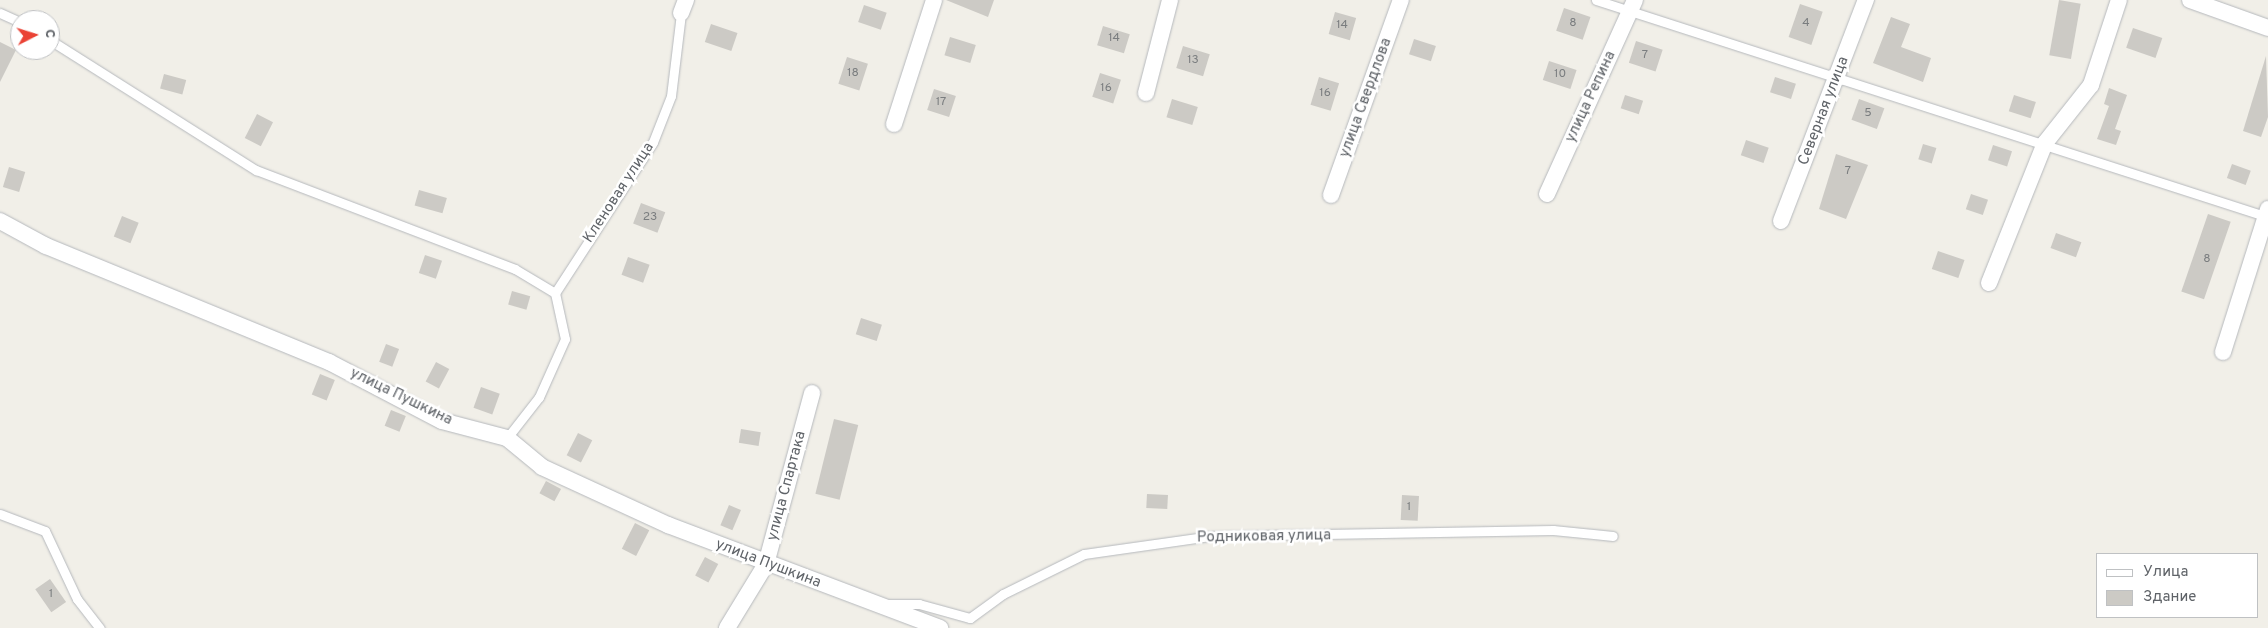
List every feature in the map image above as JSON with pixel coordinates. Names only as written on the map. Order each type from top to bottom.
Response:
[{"type":"street","points":[[894,124],[934,0]]},
{"type":"street","points":[[1146,93],[1170,0]]},
{"type":"street","name":"улица Свердлова","points":[[1331,195],[1402,0]]},
{"type":"street","name":"Северная улица","points":[[1781,221],[1838,77],[1866,0]]},
{"type":"street","points":[[1988,283],[2045,143],[2091,85],[2120,0]]},
{"type":"street","points":[[2190,0],[2268,28]]},
{"type":"street","name":"улица Репина","points":[[1547,194],[1633,5]]},
{"type":"street","points":[[2224,352],[2267,214]]},
{"type":"street","name":"улица Пушкина","points":[[0,221],[46,246],[329,362],[442,422],[507,438],[542,467],[766,564],[940,628]]},
{"type":"street","name":"улица Спартака","points":[[727,628],[766,564],[812,393]]},
{"type":"lane","points":[[1596,0],[1633,5],[1838,77],[2267,214]]},
{"type":"lane","name":"Кленовая улица","points":[[555,293],[653,142],[671,96],[684,6]]},
{"type":"lane","points":[[60,46],[256,170],[515,270],[555,293],[565,339],[539,397],[507,438]]},
{"type":"lane","points":[[0,514],[45,531],[76,599],[100,628]]},
{"type":"lane","name":"Родниковая улица","points":[[874,604],[919,604],[970,618],[1003,594],[1084,554],[1210,536],[1553,530],[1613,536]]},
{"type":"building","points":[[946,0],[994,0],[988,17]]},
{"type":"building","points":[[2059,0],[2081,4],[2071,59],[2049,55]]},
{"type":"building","points":[[1800,4],[1823,12],[1811,45],[1789,37]]},
{"type":"building","points":[[864,5],[887,13],[881,30],[858,22]]},
{"type":"building","points":[[1564,8],[1590,17],[1583,40],[1556,31]]},
{"type":"building","points":[[1335,12],[1356,18],[1350,40],[1329,34]]},
{"type":"building","points":[[1891,17],[1910,24],[1901,47],[1931,58],[1923,82],[1873,63]]},
{"type":"building","points":[[711,24],[737,33],[731,51],[705,42]]},
{"type":"building","points":[[1103,26],[1130,34],[1124,53],[1097,45]]},
{"type":"building","points":[[2133,28],[2162,38],[2155,58],[2126,48]]},
{"type":"building","points":[[950,37],[976,45],[970,63],[944,55]]},
{"type":"building","points":[[1414,39],[1436,46],[1431,61],[1409,54]]},
{"type":"building","points":[[1636,41],[1663,50],[1656,72],[1629,63]]},
{"type":"building","points":[[0,42],[10,47],[11,60],[0,82]]},
{"type":"building","points":[[1183,46],[1210,54],[1203,76],[1176,68]]},
{"type":"building","points":[[2266,56],[2268,117],[2261,137],[2243,131]]},
{"type":"building","points":[[847,57],[868,64],[859,90],[838,84]]},
{"type":"building","points":[[1549,61],[1577,70],[1570,89],[1543,80]]},
{"type":"building","points":[[1100,73],[1121,80],[1113,104],[1092,97]]},
{"type":"building","points":[[164,74],[186,80],[182,94],[160,88]]},
{"type":"building","points":[[1319,77],[1339,83],[1331,111],[1311,105]]},
{"type":"building","points":[[1775,77],[1796,84],[1791,99],[1770,92]]},
{"type":"building","points":[[2109,88],[2127,95],[2115,129],[2121,131],[2116,145],[2097,139],[2109,106],[2104,104]]},
{"type":"building","points":[[934,89],[956,96],[949,117],[927,110]]},
{"type":"building","points":[[1625,95],[1643,101],[1639,114],[1621,108]]},
{"type":"building","points":[[2014,95],[2036,102],[2031,118],[2009,111]]},
{"type":"building","points":[[1172,99],[1198,107],[1192,125],[1166,117]]},
{"type":"building","points":[[1859,99],[1884,108],[1877,129],[1851,120]]},
{"type":"building","points":[[257,114],[273,122],[261,146],[245,138]]},
{"type":"building","points":[[1746,140],[1769,148],[1763,163],[1741,155]]},
{"type":"building","points":[[1923,144],[1936,148],[1932,163],[1918,159]]},
{"type":"building","points":[[1993,145],[2012,151],[2007,166],[1988,160]]},
{"type":"building","points":[[1836,154],[1868,165],[1846,219],[1819,209]]},
{"type":"building","points":[[2232,164],[2251,171],[2246,185],[2227,178]]},
{"type":"building","points":[[9,167],[25,172],[19,192],[3,187]]},
{"type":"building","points":[[419,190],[447,198],[442,213],[415,205]]},
{"type":"building","points":[[1971,194],[1988,200],[1983,215],[1966,209]]},
{"type":"building","points":[[641,203],[665,212],[657,233],[633,224]]},
{"type":"building","points":[[2208,214],[2231,222],[2204,299],[2181,292]]},
{"type":"building","points":[[122,216],[139,223],[130,243],[114,236]]},
{"type":"building","points":[[2056,233],[2081,242],[2076,257],[2051,248]]},
{"type":"building","points":[[1938,251],[1964,260],[1958,278],[1932,269]]},
{"type":"building","points":[[425,255],[442,261],[436,279],[419,273]]},
{"type":"building","points":[[628,257],[650,265],[643,283],[622,275]]},
{"type":"building","points":[[512,291],[530,296],[526,310],[508,304]]},
{"type":"building","points":[[861,318],[882,325],[877,341],[856,334]]},
{"type":"building","points":[[386,344],[399,349],[392,367],[379,362]]},
{"type":"building","points":[[436,362],[449,369],[439,388],[426,381]]},
{"type":"building","points":[[320,374],[335,380],[327,400],[312,394]]},
{"type":"building","points":[[481,387],[500,394],[492,415],[473,408]]},
{"type":"building","points":[[391,410],[406,416],[399,432],[385,426]]},
{"type":"building","points":[[834,419],[858,425],[840,500],[815,494]]},
{"type":"building","points":[[741,429],[761,432],[759,446],[739,443]]},
{"type":"building","points":[[578,433],[592,440],[581,463],[567,455]]},
{"type":"building","points":[[546,481],[561,489],[554,501],[539,493]]},
{"type":"building","points":[[1147,494],[1168,495],[1167,509],[1146,508]]},
{"type":"building","points":[[1402,495],[1419,496],[1418,521],[1401,520]]},
{"type":"building","points":[[729,505],[741,510],[732,530],[720,525]]},
{"type":"building","points":[[635,523],[649,530],[636,556],[622,549]]},
{"type":"building","points":[[705,557],[718,564],[708,583],[695,576]]},
{"type":"building","points":[[50,579],[66,602],[51,612],[35,589]]}]
